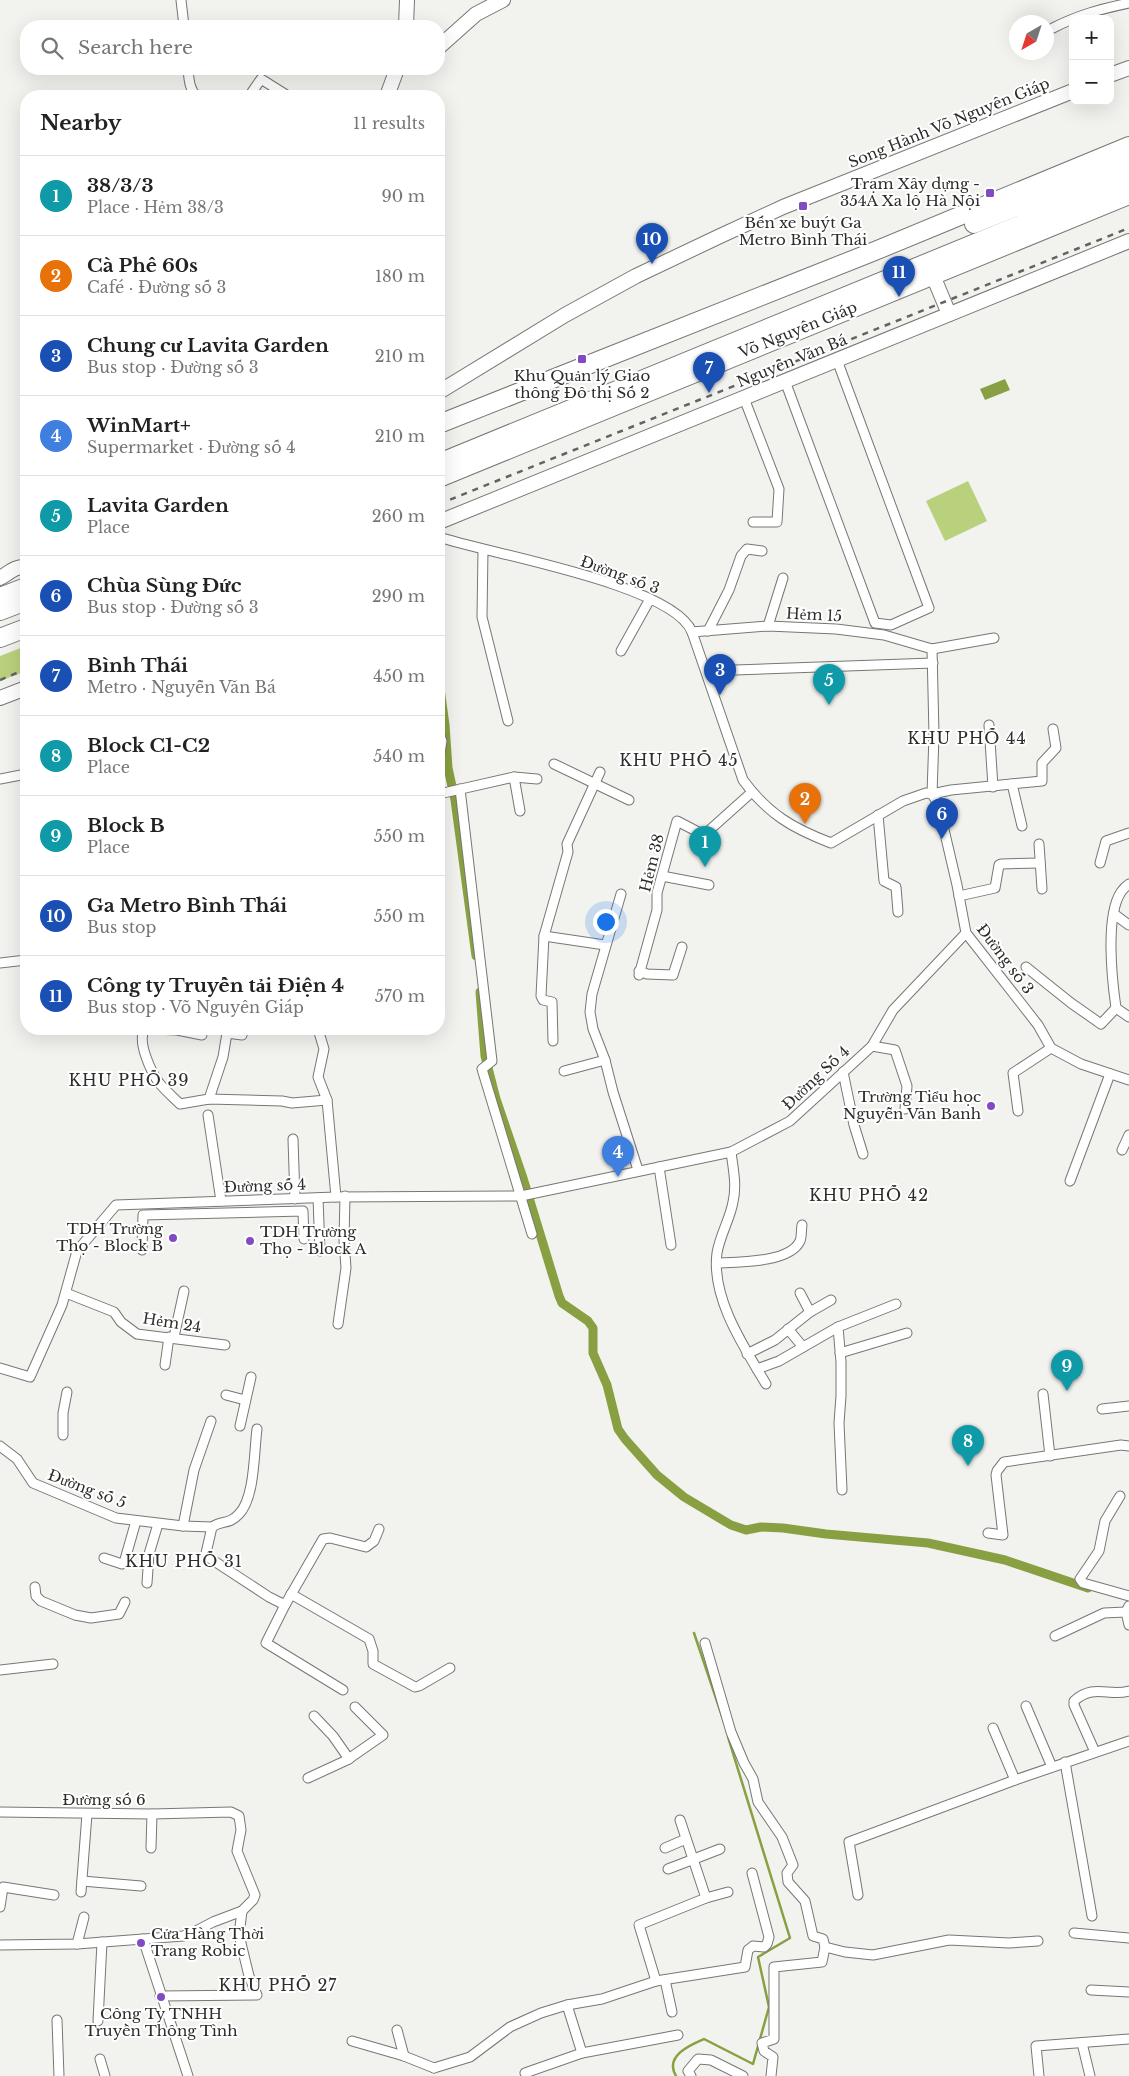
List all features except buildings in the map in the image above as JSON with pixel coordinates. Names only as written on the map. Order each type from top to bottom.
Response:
[{"type":"highway","points":[[445,422],[879,250],[1129,146]]},
{"type":"highway","points":[[445,434],[1129,162]]},
{"type":"highway","name":"Võ Nguyên Giáp","points":[[445,475],[930,269],[1129,180]]},
{"type":"highway","name":"Võ Nguyên Giáp","points":[[445,461],[930,269],[1129,195]]},
{"type":"highway","points":[[0,597],[20,589]]},
{"type":"highway","points":[[0,611],[20,603]]},
{"type":"highway","points":[[0,638],[20,630]]},
{"type":"highway","points":[[0,651],[20,643]]},
{"type":"main road","points":[[406,20],[407,0]]},
{"type":"main road","points":[[445,42],[476,14],[503,0]]},
{"type":"main road","points":[[1114,74],[1129,68]]},
{"type":"main road","points":[[389,90],[395,75]]},
{"type":"main road","name":"Song Hành Võ Nguyên Giáp","points":[[445,388],[565,315],[636,276],[718,237],[783,207],[1069,92]]},
{"type":"main road","name":"Nguyễn Văn Bá","points":[[445,520],[1129,241]]},
{"type":"main road","points":[[930,269],[949,314]]},
{"type":"main road","points":[[2,574],[20,566]]},
{"type":"main road","points":[[0,698],[20,690]]},
{"type":"street","points":[[181,0],[183,20]]},
{"type":"street","points":[[1054,28],[1079,15],[1100,8],[1129,3]]},
{"type":"street","points":[[189,75],[192,90]]},
{"type":"street","points":[[253,90],[261,79],[278,90]]},
{"type":"street","points":[[785,381],[875,623],[891,625],[929,608],[837,360]]},
{"type":"street","points":[[744,398],[779,488],[778,522],[753,522]]},
{"type":"street","name":"Đường số 3","points":[[445,539],[544,564],[624,588],[678,614],[690,626],[743,780],[757,799],[800,831],[831,843],[903,801],[926,792],[932,794],[938,804],[966,933],[1038,1025],[1051,1048]]},
{"type":"street","points":[[483,550],[482,617],[508,721]]},
{"type":"street","points":[[708,631],[729,590],[741,556],[747,550],[762,551]]},
{"type":"street","points":[[768,626],[783,578]]},
{"type":"street","points":[[621,651],[650,599]]},
{"type":"street","name":"Hẻm 15","points":[[692,632],[768,626],[836,629],[884,634],[932,649]]},
{"type":"street","points":[[994,638],[932,649],[932,794],[951,790],[1042,781],[1042,763],[1056,748],[1053,730]]},
{"type":"street","points":[[706,672],[933,663]]},
{"type":"street","points":[[989,725],[992,786]]},
{"type":"street","points":[[554,764],[629,800]]},
{"type":"street","points":[[553,1041],[552,1002],[543,1000],[541,996],[544,936],[568,852],[567,844],[600,772]]},
{"type":"street","points":[[0,779],[20,775]]},
{"type":"street","points":[[514,777],[520,811]]},
{"type":"street","points":[[445,792],[514,777],[537,779]]},
{"type":"street","points":[[1012,784],[1022,826]]},
{"type":"street","points":[[460,788],[492,1061],[482,1069],[532,1234]]},
{"type":"street","name":"Hẻm 38","points":[[682,947],[673,975],[639,973],[657,910],[657,893],[678,821],[704,835],[752,792]]},
{"type":"street","points":[[878,815],[884,881],[896,887],[898,912]]},
{"type":"street","points":[[1100,864],[1106,841],[1129,833]]},
{"type":"street","points":[[1039,844],[1042,889]]},
{"type":"street","points":[[959,896],[995,888],[999,865],[1013,862],[1040,862]]},
{"type":"street","points":[[662,876],[710,885]]},
{"type":"street","points":[[1026,967],[1101,1024],[1116,1008],[1111,955],[1114,914],[1120,893],[1129,884]]},
{"type":"street","points":[[621,894],[592,994],[590,1012],[593,1029],[605,1060],[613,1092],[638,1170]]},
{"type":"street","points":[[1114,914],[1129,925]]},
{"type":"street","name":"Đường Số 4","points":[[638,1170],[731,1152],[790,1121],[872,1046],[893,1010],[966,933]]},
{"type":"street","points":[[544,936],[605,945]]},
{"type":"street","points":[[0,963],[20,961]]},
{"type":"street","points":[[1116,1008],[1129,1017]]},
{"type":"street","points":[[142,1035],[142,1047],[160,1084],[180,1104],[209,1099],[264,1100],[292,1103],[327,1100]]},
{"type":"street","points":[[209,1099],[223,1057],[227,1035]]},
{"type":"street","points":[[320,1035],[324,1049],[318,1077],[327,1100],[340,1196],[346,1268],[338,1324]]},
{"type":"street","points":[[872,1046],[895,1050],[907,1086],[906,1109]]},
{"type":"street","points":[[1018,1111],[1013,1073],[1051,1048],[1081,1064],[1129,1080]]},
{"type":"street","points":[[564,1071],[605,1060]]},
{"type":"street","points":[[843,1072],[854,1125],[863,1154]]},
{"type":"street","points":[[1070,1182],[1110,1074]]},
{"type":"street","points":[[208,1115],[221,1201]]},
{"type":"street","points":[[1122,1150],[1129,1135]]},
{"type":"street","points":[[293,1139],[295,1199]]},
{"type":"street","points":[[731,1152],[735,1182],[733,1202],[717,1253],[716,1273],[738,1340],[766,1384]]},
{"type":"street","points":[[659,1167],[671,1244]]},
{"type":"street","name":"Đường số 4","points":[[0,1368],[30,1376],[62,1305],[77,1251],[116,1205],[340,1196],[521,1196],[638,1170]]},
{"type":"street","points":[[318,1198],[320,1251]]},
{"type":"street","points":[[168,1203],[170,1214]]},
{"type":"street","points":[[142,1250],[143,1215],[303,1211],[304,1239]]},
{"type":"street","points":[[717,1263],[748,1262],[783,1256],[799,1244],[802,1225]]},
{"type":"street","points":[[165,1365],[184,1291]]},
{"type":"street","name":"Hẻm 24","points":[[66,1293],[114,1312],[122,1322],[137,1334],[225,1345]]},
{"type":"street","points":[[800,1294],[810,1312]]},
{"type":"street","points":[[748,1354],[775,1340],[810,1312],[831,1300]]},
{"type":"street","points":[[757,1369],[779,1361],[838,1327],[896,1304]]},
{"type":"street","points":[[838,1327],[841,1396],[838,1423],[842,1490]]},
{"type":"street","points":[[788,1329],[803,1347]]},
{"type":"street","points":[[840,1354],[907,1333]]},
{"type":"street","points":[[240,1426],[251,1377]]},
{"type":"street","points":[[63,1435],[63,1413],[67,1392]]},
{"type":"street","points":[[1043,1394],[1050,1456]]},
{"type":"street","points":[[226,1395],[245,1400]]},
{"type":"street","points":[[1102,1409],[1129,1406]]},
{"type":"street","points":[[183,1526],[194,1470],[211,1421]]},
{"type":"street","points":[[257,1430],[250,1491],[245,1505],[239,1514],[228,1522],[218,1523],[212,1527],[206,1553],[211,1560],[285,1605]]},
{"type":"street","points":[[988,1534],[1003,1535],[996,1475],[1004,1462],[1120,1445],[1129,1446]]},
{"type":"street","name":"Đường số 5","points":[[0,1446],[17,1459],[33,1483],[116,1518],[158,1524],[212,1527]]},
{"type":"street","points":[[1120,1496],[1104,1521],[1098,1551],[1081,1576],[1080,1581],[1129,1596]]},
{"type":"street","points":[[104,1558],[124,1563],[136,1521]]},
{"type":"street","points":[[147,1583],[149,1554],[158,1524]]},
{"type":"street","points":[[343,1690],[266,1643],[291,1594],[325,1538],[366,1547],[374,1540],[379,1529]]},
{"type":"street","points":[[35,1586],[36,1596],[41,1601],[75,1615],[91,1618],[119,1614],[125,1602]]},
{"type":"street","points":[[291,1594],[368,1639],[373,1651],[374,1664],[415,1686],[419,1686],[450,1668]]},
{"type":"street","points":[[1055,1636],[1104,1613],[1128,1609],[1129,1625]]},
{"type":"street","points":[[705,1643],[731,1732],[744,1763],[753,1778],[758,1802],[782,1837],[793,1866],[787,1872],[788,1882],[805,1901],[813,1936],[823,1939],[825,1946],[822,1962],[774,1967],[774,2039],[762,2043],[764,2051],[773,2057],[771,2076]]},
{"type":"street","points":[[0,1670],[53,1664]]},
{"type":"street","points":[[1095,1752],[1074,1705],[1074,1700],[1101,1690],[1115,1694],[1129,1691]]},
{"type":"street","points":[[1026,1706],[1052,1767]]},
{"type":"street","points":[[308,1778],[349,1759],[383,1735],[355,1707]]},
{"type":"street","points":[[314,1716],[333,1736],[349,1759]]},
{"type":"street","points":[[993,1728],[1014,1780]]},
{"type":"street","points":[[858,1895],[849,1842],[1014,1780],[1129,1741]]},
{"type":"street","points":[[1065,1762],[1092,1916]]},
{"type":"street","name":"Đường số 6","points":[[0,1812],[152,1814],[209,1811],[231,1812],[239,1816],[241,1830],[237,1851],[255,1895],[253,1900],[242,1911]]},
{"type":"street","points":[[81,1892],[87,1814]]},
{"type":"street","points":[[151,1848],[152,1814]]},
{"type":"street","points":[[680,1820],[706,1898]]},
{"type":"street","points":[[665,1848],[686,1839]]},
{"type":"street","points":[[668,1870],[720,1850]]},
{"type":"street","points":[[352,2040],[404,2056],[434,2072],[470,2057],[510,2027],[541,2013],[567,2005],[602,2000],[656,1981],[745,1967],[748,1950],[753,1946],[764,1947],[769,1937],[752,1873]]},
{"type":"street","points":[[82,1881],[141,1886]]},
{"type":"street","points":[[0,1907],[3,1887],[54,1895]]},
{"type":"street","points":[[656,1981],[639,1925],[706,1898],[728,1892]]},
{"type":"street","points":[[0,1945],[76,1944],[192,1933],[213,1922],[242,1911],[239,1935],[249,1976],[257,1995],[160,1996]]},
{"type":"street","points":[[76,1944],[84,1917]]},
{"type":"street","points":[[1074,1934],[1129,1938]]},
{"type":"street","points":[[143,1939],[160,1996],[188,2076]]},
{"type":"street","points":[[825,1946],[845,1952],[873,1955],[949,1940],[1009,1943],[1038,1941]]},
{"type":"street","points":[[98,2020],[102,1942]]},
{"type":"street","points":[[666,1980],[672,2012]]},
{"type":"street","points":[[1091,1990],[1129,1992]]},
{"type":"street","points":[[567,2005],[582,2054]]},
{"type":"street","points":[[57,2020],[59,2076]]},
{"type":"street","points":[[397,2030],[404,2056]]},
{"type":"street","points":[[525,2073],[582,2054],[678,2035]]},
{"type":"street","points":[[1039,2076],[1036,2046],[1129,2039]]},
{"type":"street","points":[[1082,2043],[1090,2076]]},
{"type":"street","points":[[691,2076],[688,2070],[698,2058],[711,2060],[743,2076]]},
{"type":"street","points":[[100,2059],[105,2076]]},
{"type":"shaded area","points":[[1005,379],[1010,390],[985,400],[980,389]]},
{"type":"shaded area","points":[[968,481],[987,521],[945,541],[926,501]]},
{"type":"shaded area","points":[[20,648],[20,673],[0,681],[0,656]]},
{"type":"waterway","points":[[445,725],[448,768],[455,800],[476,956]]},
{"type":"waterway","points":[[480,992],[485,1056],[496,1099],[523,1178],[559,1296],[562,1303],[588,1321],[593,1328],[593,1353],[607,1385],[618,1429],[657,1475],[684,1497],[731,1525],[746,1530],[761,1527],[783,1528],[826,1534],[928,1543],[1005,1560],[1088,1588]]},
{"type":"waterway","points":[[694,1633],[724,1722]]},
{"type":"waterway","points":[[676,2076],[673,2069],[676,2057],[692,2044],[704,2039],[753,2064],[769,2007],[758,1957],[790,1938],[728,1737]]},
{"type":"railway","points":[[445,502],[1129,228]]},
{"type":"railway","points":[[0,680],[20,672]]},
{"type":"place","name":"Trạm Xây dựng - 354A Xa lộ Hà Nội","points":[[990,193]]},
{"type":"place","name":"Bến xe buýt Ga Metro Bình Thái","points":[[803,206]]},
{"type":"place","name":"Ga Metro Bình Thái","points":[[652,264]]},
{"type":"place","name":"Công ty Truyền tải Điện 4","points":[[899,297]]},
{"type":"place","name":"Khu Quản lý Giao thông Đô thị Số 2","points":[[582,359]]},
{"type":"place","name":"Bình Thái","points":[[709,393]]},
{"type":"place","name":"Chung cư Lavita Garden","points":[[720,695]]},
{"type":"place","name":"Lavita Garden","points":[[829,705]]},
{"type":"place","name":"Cà Phê 60s","points":[[805,824]]},
{"type":"place","name":"Chùa Sùng Đức","points":[[942,839]]},
{"type":"place","name":"38/3/3","points":[[705,867]]},
{"type":"place","name":"Trường Tiểu học Nguyễn Văn Banh","points":[[991,1106]]},
{"type":"place","name":"WinMart+","points":[[618,1177]]},
{"type":"place","name":"TDH Trường Thọ - Block B","points":[[173,1238]]},
{"type":"place","name":"TDH Trường Thọ - Block A","points":[[250,1241]]},
{"type":"place","name":"Block B","points":[[1067,1391]]},
{"type":"place","name":"Block C1-C2","points":[[968,1466]]},
{"type":"place","name":"Cửa Hàng Thời Trang Robic","points":[[141,1943]]},
{"type":"place","name":"Công Ty TNHH Truyền Thông Tình","points":[[161,1997]]},
{"type":"district","name":"KHU PHỐ 44","points":[[967,738]]},
{"type":"district","name":"KHU PHỐ 45","points":[[679,760]]},
{"type":"district","name":"KHU PHỐ 39","points":[[129,1080]]},
{"type":"district","name":"KHU PHỐ 42","points":[[869,1195]]},
{"type":"district","name":"KHU PHỐ 31","points":[[184,1561]]},
{"type":"district","name":"KHU PHỐ 27","points":[[278,1985]]}]
